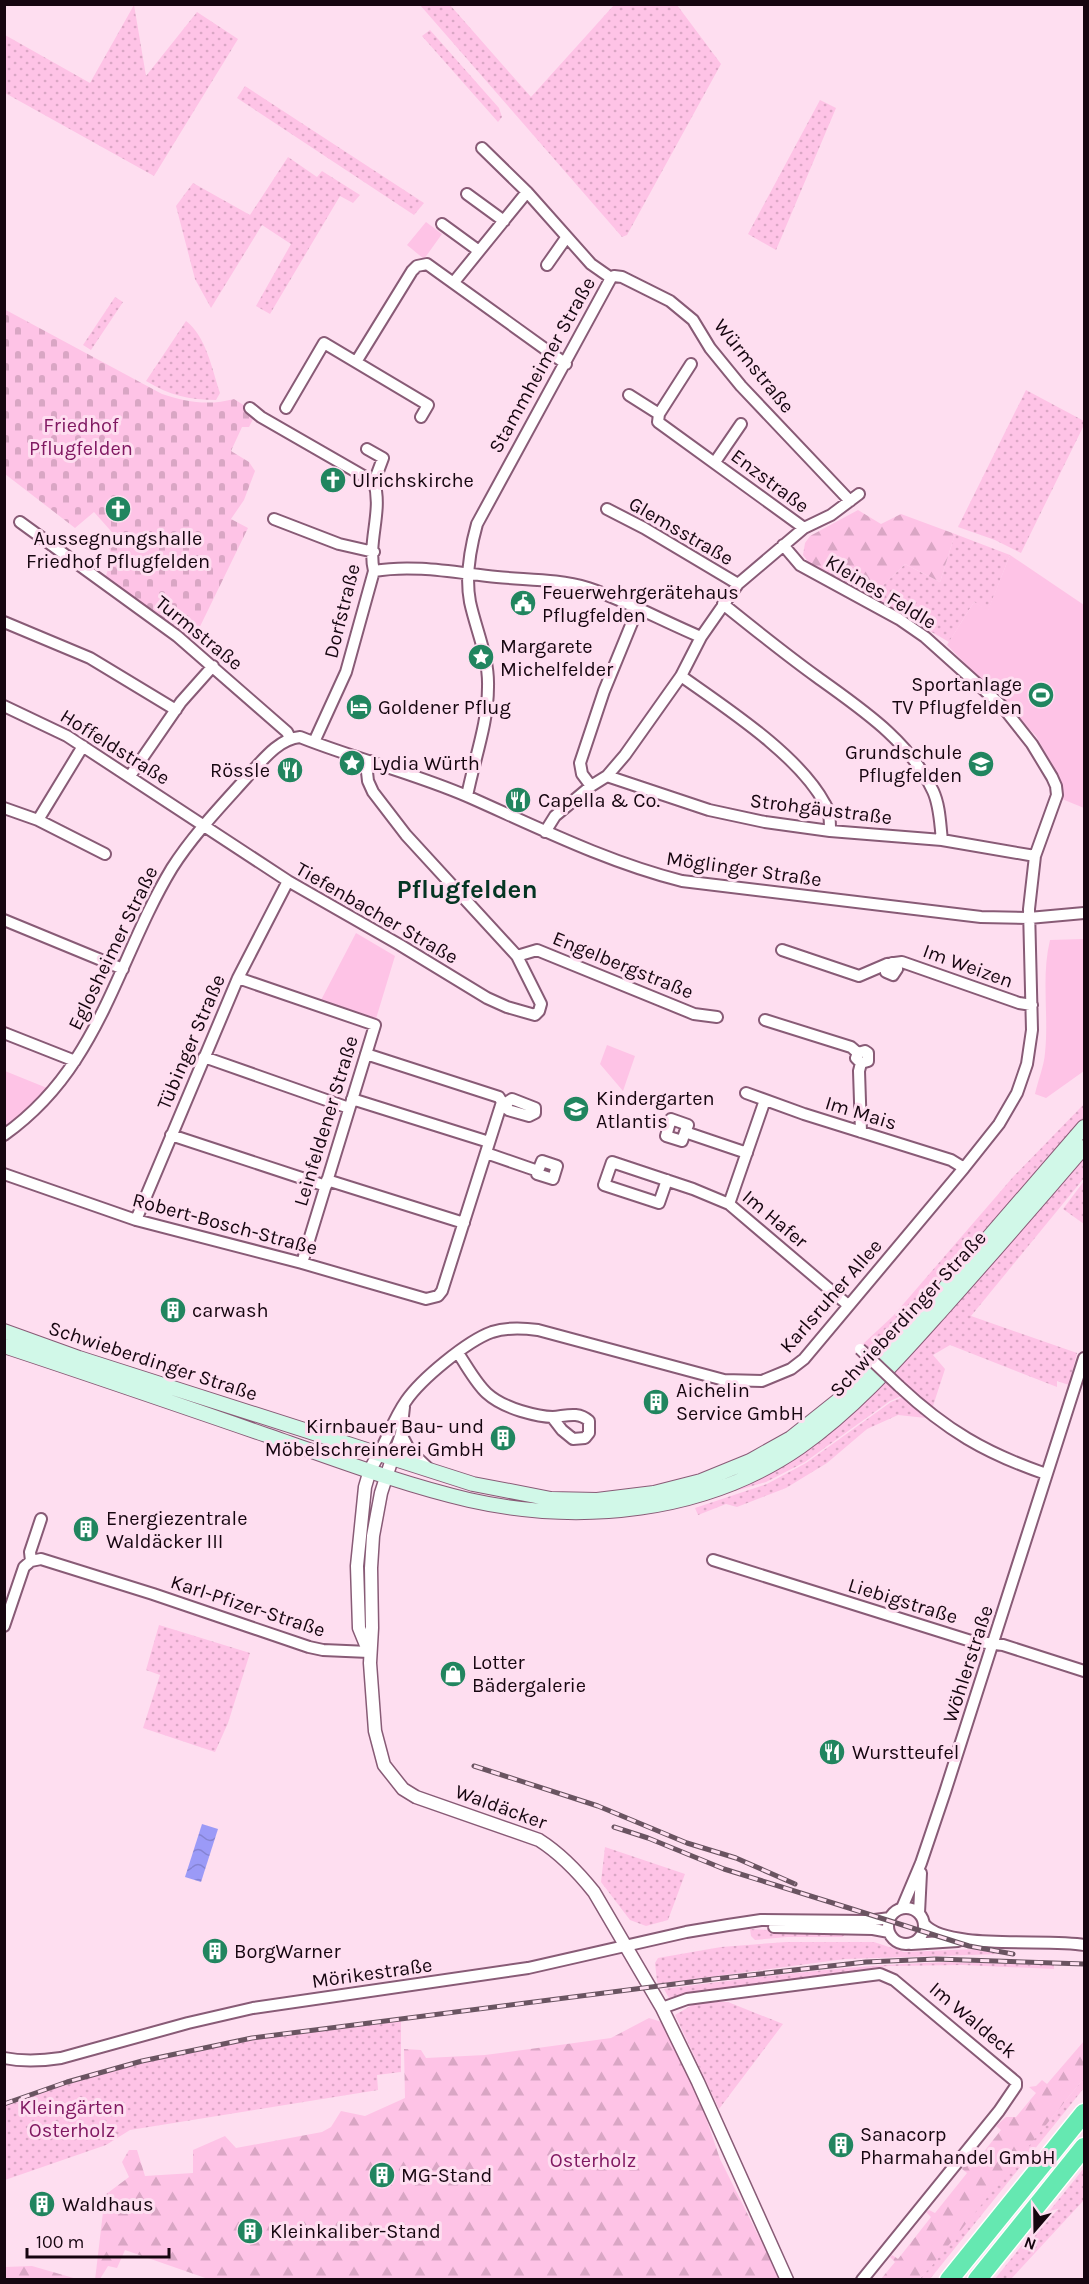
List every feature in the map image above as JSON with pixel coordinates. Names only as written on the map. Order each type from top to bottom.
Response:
[{"type":"highway","points":[[949,2280],[1084,2113]]},
{"type":"highway","points":[[977,2280],[1084,2147]]},
{"type":"main road","name":"Schwieberdinger Straße","points":[[4,1331],[79,1358],[432,1472],[519,1494],[551,1499],[626,1498],[677,1488],[730,1470],[791,1438],[825,1412],[892,1349],[1084,1127]]},
{"type":"main road","name":"Schwieberdinger Straße","points":[[4,1346],[387,1476],[471,1500],[517,1508],[567,1512],[628,1510],[656,1506],[705,1493],[741,1480],[798,1448],[834,1421],[865,1393],[912,1343],[1084,1147]]},
{"type":"main road","points":[[285,1442],[290,1426]]},
{"type":"street","name":"Würmstraße","points":[[482,148],[527,192],[591,264],[612,277],[622,278],[670,301],[693,320],[710,348],[741,386],[854,498],[831,515],[804,528]]},
{"type":"street","points":[[454,282],[527,192]]},
{"type":"street","points":[[467,194],[504,221]]},
{"type":"street","points":[[442,224],[479,251]]},
{"type":"street","points":[[547,265],[566,238]]},
{"type":"street","points":[[356,362],[417,266],[427,264],[566,364]]},
{"type":"street","name":"Stammheimer Straße","points":[[467,796],[480,743],[488,687],[487,666],[470,600],[470,549],[477,524],[500,479],[566,364],[612,277]]},
{"type":"street","points":[[286,408],[324,343],[428,405],[422,417]]},
{"type":"street","points":[[659,414],[691,364]]},
{"type":"street","name":"Enzstraße","points":[[629,395],[659,414],[658,422],[804,528]]},
{"type":"street","points":[[250,408],[261,417],[374,482]]},
{"type":"street","name":"Enzstraße","points":[[715,462],[741,424]]},
{"type":"street","name":"Dorfstraße","points":[[314,742],[346,672],[374,570],[372,562],[377,502],[374,482],[383,458],[367,449]]},
{"type":"street","name":"Glemsstraße","points":[[607,509],[644,528],[738,584]]},
{"type":"street","points":[[274,519],[339,544],[374,552]]},
{"type":"street","name":"Turmstraße","points":[[20,522],[149,615],[213,666],[287,732],[290,738]]},
{"type":"street","points":[[545,832],[555,816],[591,786],[608,776],[681,676],[701,637],[738,584],[804,528]]},
{"type":"street","name":"Kleines Feldle","points":[[783,545],[800,565],[899,619],[925,637],[1002,706],[1018,724],[1056,786],[1055,803],[1035,856],[1029,918]]},
{"type":"street","points":[[374,570],[391,568],[469,573],[549,580],[574,585],[638,608],[701,637]]},
{"type":"street","points":[[723,604],[818,677],[860,706],[889,732],[912,759],[934,793],[939,808],[942,840]]},
{"type":"street","points":[[591,786],[582,774],[580,763],[604,691],[638,608]]},
{"type":"street","points":[[4,622],[90,658],[176,710]]},
{"type":"street","points":[[130,776],[176,710],[213,666]]},
{"type":"street","points":[[681,676],[760,735],[795,765],[815,787],[826,806],[830,819],[830,831]]},
{"type":"street","name":"Hoffeldstraße","points":[[4,706],[56,730],[83,746],[203,826]]},
{"type":"street","points":[[290,738],[300,737],[314,742]]},
{"type":"street","name":"Eglosheimer Straße","points":[[4,1135],[33,1111],[75,1061],[95,1028],[153,903],[173,867],[203,826],[258,765],[282,742],[290,738]]},
{"type":"street","name":"Möglinger Straße","points":[[314,742],[467,796],[545,832],[649,873],[682,881],[981,917],[1029,918],[1084,913]]},
{"type":"street","points":[[38,820],[83,746]]},
{"type":"street","points":[[371,761],[367,772],[373,792],[406,835],[517,956]]},
{"type":"street","name":"Strohgäustraße","points":[[608,776],[710,810],[765,822],[830,831],[942,840],[1035,856]]},
{"type":"street","points":[[4,808],[38,820],[105,854]]},
{"type":"street","name":"Tiefenbacher Straße","points":[[203,826],[288,881],[487,998],[535,1015],[541,1004],[517,956]]},
{"type":"street","name":"Tübinger Straße","points":[[136,1221],[238,978],[288,881]]},
{"type":"street","name":"Karlsruher Allee","points":[[405,1403],[416,1388],[458,1353],[491,1332],[522,1328],[538,1330],[724,1380],[762,1381],[791,1369],[804,1359],[964,1168],[999,1124],[1017,1093],[1030,1050],[1032,1005],[1029,918]]},
{"type":"street","points":[[4,920],[123,969]]},
{"type":"street","name":"Engelbergstraße","points":[[517,956],[537,950],[694,1014],[717,1017]]},
{"type":"street","name":"Im Weizen","points":[[782,950],[859,976],[890,964],[902,962],[1019,1003],[1032,1005]]},
{"type":"street","name":"Leinfeldener Straße","points":[[238,978],[375,1025],[302,1263]]},
{"type":"street","points":[[765,1020],[852,1047],[859,1058],[861,1132]]},
{"type":"street","name":"Eglosheimer Straße","points":[[4,1033],[75,1061]]},
{"type":"street","points":[[171,1135],[326,1183],[464,1222],[504,1103],[499,1097],[366,1054]]},
{"type":"street","points":[[204,1057],[488,1148],[538,1171]]},
{"type":"street","name":"Im Mais","points":[[746,1093],[951,1160],[964,1168]]},
{"type":"street","points":[[729,1204],[765,1100]]},
{"type":"street","points":[[685,1132],[747,1153]]},
{"type":"street","name":"Im Hafer","points":[[667,1180],[659,1203],[604,1185],[612,1162],[667,1180],[729,1204],[848,1305]]},
{"type":"street","name":"Robert-Bosch-Straße","points":[[4,1174],[136,1221],[302,1263],[426,1299],[438,1296],[442,1291],[464,1222]]},
{"type":"street","points":[[860,1347],[934,1417],[965,1439],[1046,1474]]},
{"type":"street","points":[[458,1353],[483,1391],[500,1404],[552,1417]]},
{"type":"street","name":"Wöhlerstraße","points":[[902,1908],[921,1863],[1084,1358]]},
{"type":"street","points":[[392,1460],[401,1434],[405,1403]]},
{"type":"street","name":"Waldäcker","points":[[369,1652],[359,1628],[356,1589],[364,1487],[370,1470],[405,1403]]},
{"type":"street","points":[[257,1415],[269,1412],[314,1427],[321,1436]]},
{"type":"street","points":[[401,1434],[410,1450],[432,1472]]},
{"type":"street","name":"Waldäcker","points":[[392,1460],[381,1493],[371,1568],[372,1628],[369,1652],[378,1748],[384,1765],[394,1780],[416,1797],[524,1833],[554,1849],[594,1892],[662,2008]]},
{"type":"street","points":[[4,1626],[21,1573],[31,1561],[30,1552],[41,1520]]},
{"type":"street","name":"Karl-Pfizer-Straße","points":[[31,1561],[47,1559],[309,1647],[323,1650],[369,1652]]},
{"type":"street","name":"Liebigstraße","points":[[713,1560],[971,1641],[993,1644],[1084,1671]]},
{"type":"street","name":"Wöhlerstraße","points":[[919,1913],[921,1863]]},
{"type":"street","points":[[889,1932],[890,1918],[895,1912],[908,1908],[919,1913],[924,1924],[924,1932],[911,1944]]},
{"type":"street","name":"Mörikestraße","points":[[4,2058],[43,2061],[253,2008],[516,1970],[686,1932],[761,1920],[867,1921],[890,1918]]},
{"type":"street","name":"Mörikestraße","points":[[747,1923],[773,1927],[873,1929],[889,1932],[900,1943],[911,1944]]},
{"type":"street","points":[[924,1924],[934,1932],[967,1940],[1083,1944]]},
{"type":"street","points":[[911,1944],[951,1943],[967,1940]]},
{"type":"street","name":"Im Waldeck","points":[[662,2008],[687,1999],[880,1974],[894,1980],[1016,2082],[1016,2086],[999,2111],[862,2280]]},
{"type":"street","points":[[662,2008],[788,2280]]},
{"type":"green space","points":[[134,5],[146,76],[197,12],[238,39],[154,176],[5,93],[5,35],[90,83]]},
{"type":"green space","points":[[420,5],[450,5],[531,97],[614,5],[677,5],[721,64],[627,235],[622,237]]},
{"type":"green space","points":[[430,30],[499,108],[502,117],[498,122],[422,36]]},
{"type":"green space","points":[[245,86],[424,203],[414,215],[237,98]]},
{"type":"green space","points":[[820,100],[836,108],[776,250],[748,234]]},
{"type":"green space","points":[[288,157],[317,177],[322,171],[360,195],[353,203],[340,196],[270,314],[256,306],[291,244],[262,225],[211,308],[195,279],[176,206],[193,183],[250,215]]},
{"type":"green space","points":[[426,222],[442,234],[424,259],[407,245]]},
{"type":"green space","points":[[115,297],[123,302],[91,350],[83,345]]},
{"type":"green space","name":"Friedhof Pflugfelden","points":[[4,309],[162,394],[198,402],[234,399],[256,413],[249,427],[242,427],[231,451],[249,462],[255,471],[244,500],[231,519],[248,528],[190,647],[104,583],[112,555],[109,548],[118,539],[94,512],[75,528],[5,474]]},
{"type":"green space","points":[[186,321],[199,335],[208,354],[220,393],[216,400],[180,396],[146,381]]},
{"type":"green space","points":[[1026,390],[1084,421],[1084,425],[1021,553],[995,540],[958,527]]},
{"type":"green space","points":[[858,510],[881,524],[901,514],[955,534],[940,582],[905,564],[871,597],[810,564],[803,555],[805,543],[810,536]]},
{"type":"green space","points":[[955,534],[1010,555],[988,611],[974,602],[949,642],[871,597],[905,564],[940,582]]},
{"type":"green space","name":"Sportanlage TV Pflugfelden","points":[[1010,555],[1084,605],[1084,808],[1062,799],[1053,766],[1036,736],[947,645],[974,602],[988,610]]},
{"type":"green space","points":[[356,933],[395,956],[375,1022],[320,1002]]},
{"type":"green space","points":[[1084,939],[1084,1071],[1046,1098],[1035,1094],[1045,1053],[1046,968],[1050,940]]},
{"type":"green space","points":[[607,1045],[635,1056],[623,1091],[600,1064]]},
{"type":"green space","points":[[5,1071],[47,1088],[21,1117],[5,1127]]},
{"type":"green space","points":[[1084,1104],[1084,1117],[875,1355],[863,1344],[893,1316],[1013,1177]]},
{"type":"green space","points":[[1084,1155],[1084,1178],[971,1316],[1077,1353],[1069,1385],[1057,1381],[1057,1387],[950,1345],[933,1355],[945,1369],[932,1409],[901,1383],[903,1381],[894,1372]]},
{"type":"green space","points":[[1084,1181],[1084,1224],[1063,1209]]},
{"type":"green space","points":[[885,1381],[904,1395],[890,1401],[805,1462],[766,1482],[735,1491],[738,1486]]},
{"type":"green space","points":[[905,1396],[926,1418],[898,1415],[867,1429],[827,1463],[786,1488],[737,1507],[726,1504],[698,1515],[695,1508],[767,1484],[806,1463],[891,1402]]},
{"type":"green space","points":[[159,1625],[250,1653],[228,1723],[215,1752],[143,1728],[160,1675],[146,1670]]},
{"type":"green space","points":[[605,1847],[685,1874],[668,1920],[646,1926],[630,1920],[601,1882]]},
{"type":"green space","points":[[750,1929],[846,1934],[842,1937],[787,1937],[755,1940],[751,1936]]},
{"type":"green space","points":[[786,1942],[874,1942],[904,1952],[975,1949],[1001,1954],[845,1959],[658,1984],[657,1981],[655,1963],[658,1958],[721,1947]]},
{"type":"green space","points":[[945,1962],[1054,1965],[1054,1969],[963,1965],[888,1966],[669,1998],[664,1989],[839,1969]]},
{"type":"green space","points":[[699,2001],[728,2002],[783,2024],[719,2109],[675,2015]]},
{"type":"green space","name":"Osterholz","points":[[649,2018],[665,2023],[704,2112],[720,2159],[780,2279],[211,2280],[125,2250],[117,2268],[108,2266],[100,2279],[95,2280],[105,2195],[129,2177],[122,2162],[129,2150],[137,2150],[145,2176],[193,2173],[193,2150],[225,2136],[236,2148],[322,2132],[331,2127],[341,2111],[365,2116],[405,2098],[404,2049],[421,2050],[426,2058],[485,2055],[611,2038]]},
{"type":"green space","name":"Kleingärten Osterholz","points":[[401,2019],[401,2072],[377,2075],[378,2090],[130,2130],[106,2145],[5,2180],[5,2104],[100,2073],[173,2053],[274,2035]]},
{"type":"green space","points":[[1084,2041],[1084,2078],[931,2267],[919,2279],[881,2279],[895,2262],[890,2257],[892,2255],[898,2259],[931,2217],[926,2212],[929,2210],[935,2213],[967,2173],[962,2169],[966,2164],[971,2168],[1001,2130],[996,2126],[1006,2117],[1016,2117],[1036,2093],[1029,2087],[1036,2086],[1042,2080],[1047,2084]]},
{"type":"green space","points":[[1084,2078],[1084,2088],[930,2279],[919,2280]]},
{"type":"green space","points":[[1084,2168],[1084,2200],[1011,2279],[994,2280]]},
{"type":"green space","points":[[32,2266],[77,2279],[5,2279],[5,2267]]},
{"type":"water","points":[[202,1824],[218,1829],[201,1882],[185,1877]]},
{"type":"railway","points":[[474,1766],[598,1806],[687,1843],[736,1858],[795,1884]]},
{"type":"railway","points":[[614,1827],[648,1838],[724,1869],[969,1946],[1013,1954]]},
{"type":"railway","points":[[4,2104],[67,2082],[142,2061],[252,2038],[714,1979],[866,1962],[936,1959],[1084,1964]]},
{"type":"place","name":"Ulrichskirche","points":[[333,480]]},
{"type":"place","name":"Aussegnungshalle Friedhof Pflugfelden","points":[[118,509]]},
{"type":"place","name":"Feuerwehrgerätehaus Pflugfelden","points":[[523,603]]},
{"type":"place","name":"Margarete Michelfelder","points":[[481,657]]},
{"type":"place","name":"Sportanlage TV Pflugfelden","points":[[1041,695]]},
{"type":"place","name":"Goldener Pflug","points":[[359,707]]},
{"type":"place","name":"Lydia Würth","points":[[352,763]]},
{"type":"place","name":"Grundschule Pflugfelden","points":[[981,764]]},
{"type":"place","name":"Rössle","points":[[290,770]]},
{"type":"place","name":"Capella & Co.","points":[[518,800]]},
{"type":"place","name":"Kindergarten Atlantis","points":[[576,1109]]},
{"type":"place","name":"carwash","points":[[173,1310]]},
{"type":"place","name":"Aichelin Service GmbH","points":[[656,1402]]},
{"type":"place","name":"Kirnbauer Bau- und Möbelschreinerei GmbH","points":[[503,1438]]},
{"type":"place","name":"Energiezentrale Waldäcker III","points":[[86,1529]]},
{"type":"place","name":"Lotter Bädergalerie","points":[[453,1674]]},
{"type":"place","name":"Wurstteufel","points":[[832,1752]]},
{"type":"place","name":"BorgWarner","points":[[215,1951]]},
{"type":"place","name":"Sanacorp Pharmahandel GmbH","points":[[841,2145]]},
{"type":"place","name":"MG-Stand","points":[[382,2175]]},
{"type":"place","name":"Waldhaus","points":[[42,2204]]},
{"type":"place","name":"Kleinkaliber-Stand","points":[[250,2231]]},
{"type":"district","name":"Pflugfelden","points":[[467,889]]}]
